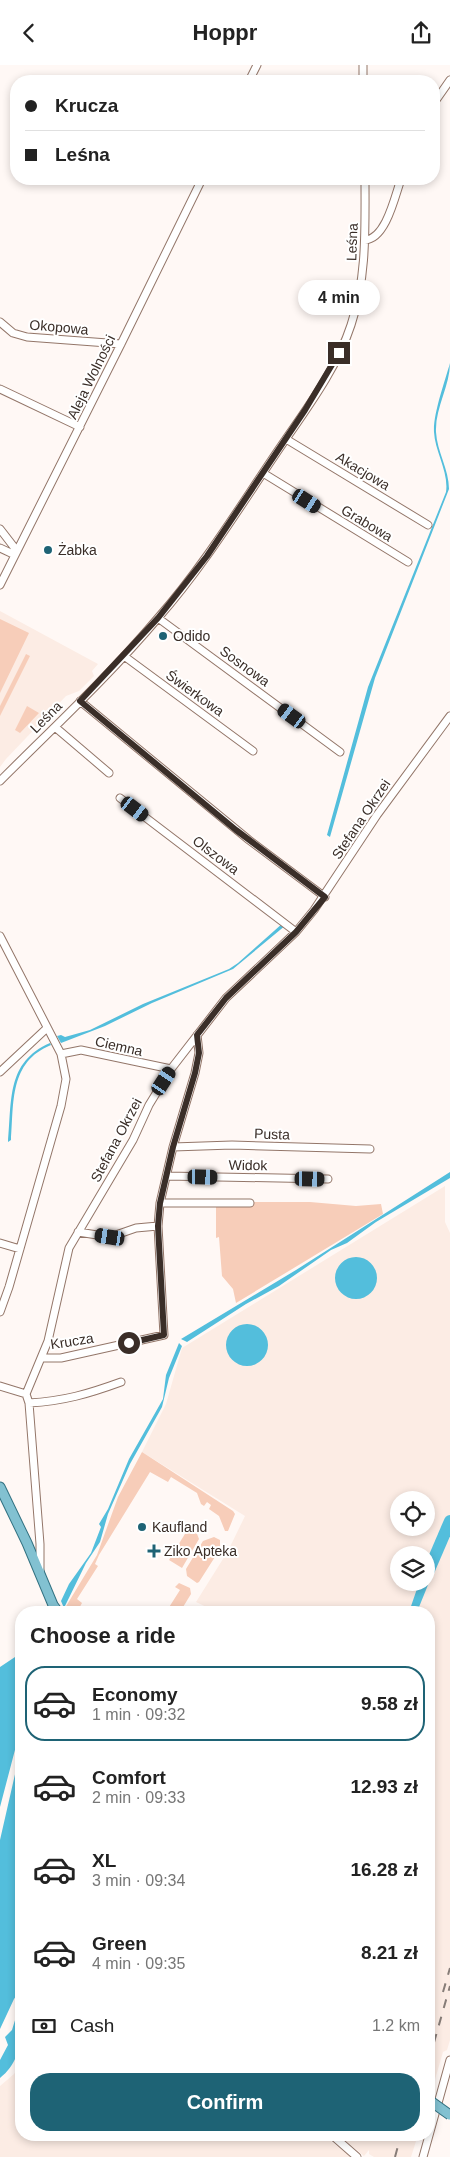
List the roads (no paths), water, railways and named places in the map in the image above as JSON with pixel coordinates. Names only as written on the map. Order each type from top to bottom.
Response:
[{"type":"main road","points":[[0,1487],[28,1543],[55,1606]]},
{"type":"main road","points":[[435,2104],[450,2115]]},
{"type":"street","points":[[440,94],[450,80]]},
{"type":"street","name":"Aleja Wolności","points":[[0,585],[199,185]]},
{"type":"street","name":"Leśna","points":[[0,781],[124,656],[158,618],[207,556],[286,439],[334,363],[347,335],[361,287],[365,241],[364,185]]},
{"type":"street","points":[[365,241],[372,240],[383,227],[399,185]]},
{"type":"street","name":"Okopowa","points":[[0,322],[13,333],[27,337],[121,344]]},
{"type":"street","points":[[0,389],[80,427]]},
{"type":"street","name":"Akacjowa","points":[[286,439],[428,525]]},
{"type":"street","name":"Grabowa","points":[[263,473],[408,562]]},
{"type":"street","points":[[0,529],[16,553]]},
{"type":"street","points":[[0,548],[16,553]]},
{"type":"street","name":"Sosnowa","points":[[158,618],[340,752]]},
{"type":"street","name":"Świerkowa","points":[[124,656],[253,751]]},
{"type":"street","points":[[80,701],[236,830],[325,897]]},
{"type":"street","name":"Stefana Okrzei","points":[[26,1394],[48,1341],[68,1248],[133,1140],[149,1105],[171,1069],[226,998],[325,897],[377,815],[450,716]]},
{"type":"street","points":[[55,727],[109,773]]},
{"type":"street","name":"Olszowa","points":[[120,798],[294,930]]},
{"type":"street","points":[[0,936],[59,1051],[65,1071],[65,1091],[0,1312]]},
{"type":"street","points":[[0,1072],[47,1028]]},
{"type":"street","points":[[78,1232],[110,1237],[136,1229],[158,1226],[160,1203],[173,1147],[195,1073],[199,1053],[197,1035]]},
{"type":"street","name":"Ciemna","points":[[59,1051],[81,1050],[171,1069]]},
{"type":"street","name":"Pusta","points":[[173,1147],[232,1145],[370,1149]]},
{"type":"street","name":"Widok","points":[[167,1176],[328,1179]]},
{"type":"street","points":[[160,1203],[250,1203]]},
{"type":"street","name":"Krucza","points":[[42,1358],[61,1358],[164,1335],[158,1226]]},
{"type":"street","points":[[0,1243],[20,1249]]},
{"type":"street","points":[[29,1403],[52,1402],[88,1394],[122,1382]]},
{"type":"street","points":[[0,1385],[26,1394],[29,1403],[40,1544],[40,1574]]},
{"type":"street","points":[[435,2114],[450,2060]]},
{"type":"street","points":[[339,2141],[357,2157]]},
{"type":"street","points":[[423,2157],[427,2141]]},
{"type":"water","points":[[450,363],[448,380],[436,423],[438,447],[447,474],[449,489],[375,678],[330,837],[327,835],[368,687],[446,492],[446,477],[435,439],[434,425],[437,407]]},
{"type":"water","points":[[283,923],[286,925],[233,969],[152,1003],[105,1026],[61,1043],[57,1036],[65,1037],[90,1030],[143,1004],[229,969]]},
{"type":"water","points":[[50,1043],[51,1045],[37,1052],[27,1062],[21,1073],[16,1085],[11,1140],[8,1142],[11,1098],[18,1072],[25,1061],[36,1051]]},
{"type":"water","points":[[450,1172],[450,1178],[376,1222],[347,1243],[331,1250],[279,1286],[246,1304],[187,1342],[181,1339],[296,1270]]},
{"type":"water","points":[[356,1257],[371,1263],[377,1278],[371,1293],[356,1299],[341,1293],[335,1278],[341,1263]]},
{"type":"water","points":[[251,1324],[259,1327],[265,1333],[268,1345],[265,1357],[259,1363],[243,1366],[235,1363],[229,1357],[226,1341],[229,1333],[235,1327]]},
{"type":"water","points":[[179,1343],[182,1346],[169,1378],[162,1407],[130,1464],[108,1514],[100,1542],[86,1563],[65,1606],[63,1606],[61,1601],[69,1584],[91,1553],[101,1527],[99,1524],[108,1509],[129,1459],[163,1399],[166,1375]]},
{"type":"water","points":[[437,1540],[445,1543],[435,1568],[435,1546]]},
{"type":"water","points":[[416,1591],[426,1591],[419,1606],[411,1606]]},
{"type":"water","points":[[15,1657],[15,1750],[0,1807],[0,1667]]},
{"type":"water","points":[[15,1774],[15,1998],[0,2029],[0,1840]]},
{"type":"water","points":[[15,2020],[15,2058],[8,2071],[0,2078],[0,2060],[8,2045],[5,2037],[12,2030]]},
{"type":"waterway","points":[[435,1556],[450,1521]]},
{"type":"railway","points":[[443,1992],[450,1968]]},
{"type":"railway","points":[[435,2039],[450,1986]]},
{"type":"railway","points":[[395,2157],[399,2141]]},
{"type":"place","name":"Żabka","points":[[48,550]]},
{"type":"place","name":"Odido","points":[[163,636]]},
{"type":"place","name":"Kaufland","points":[[142,1527]]},
{"type":"place","name":"Ziko Apteka","points":[[154,1551]]}]
